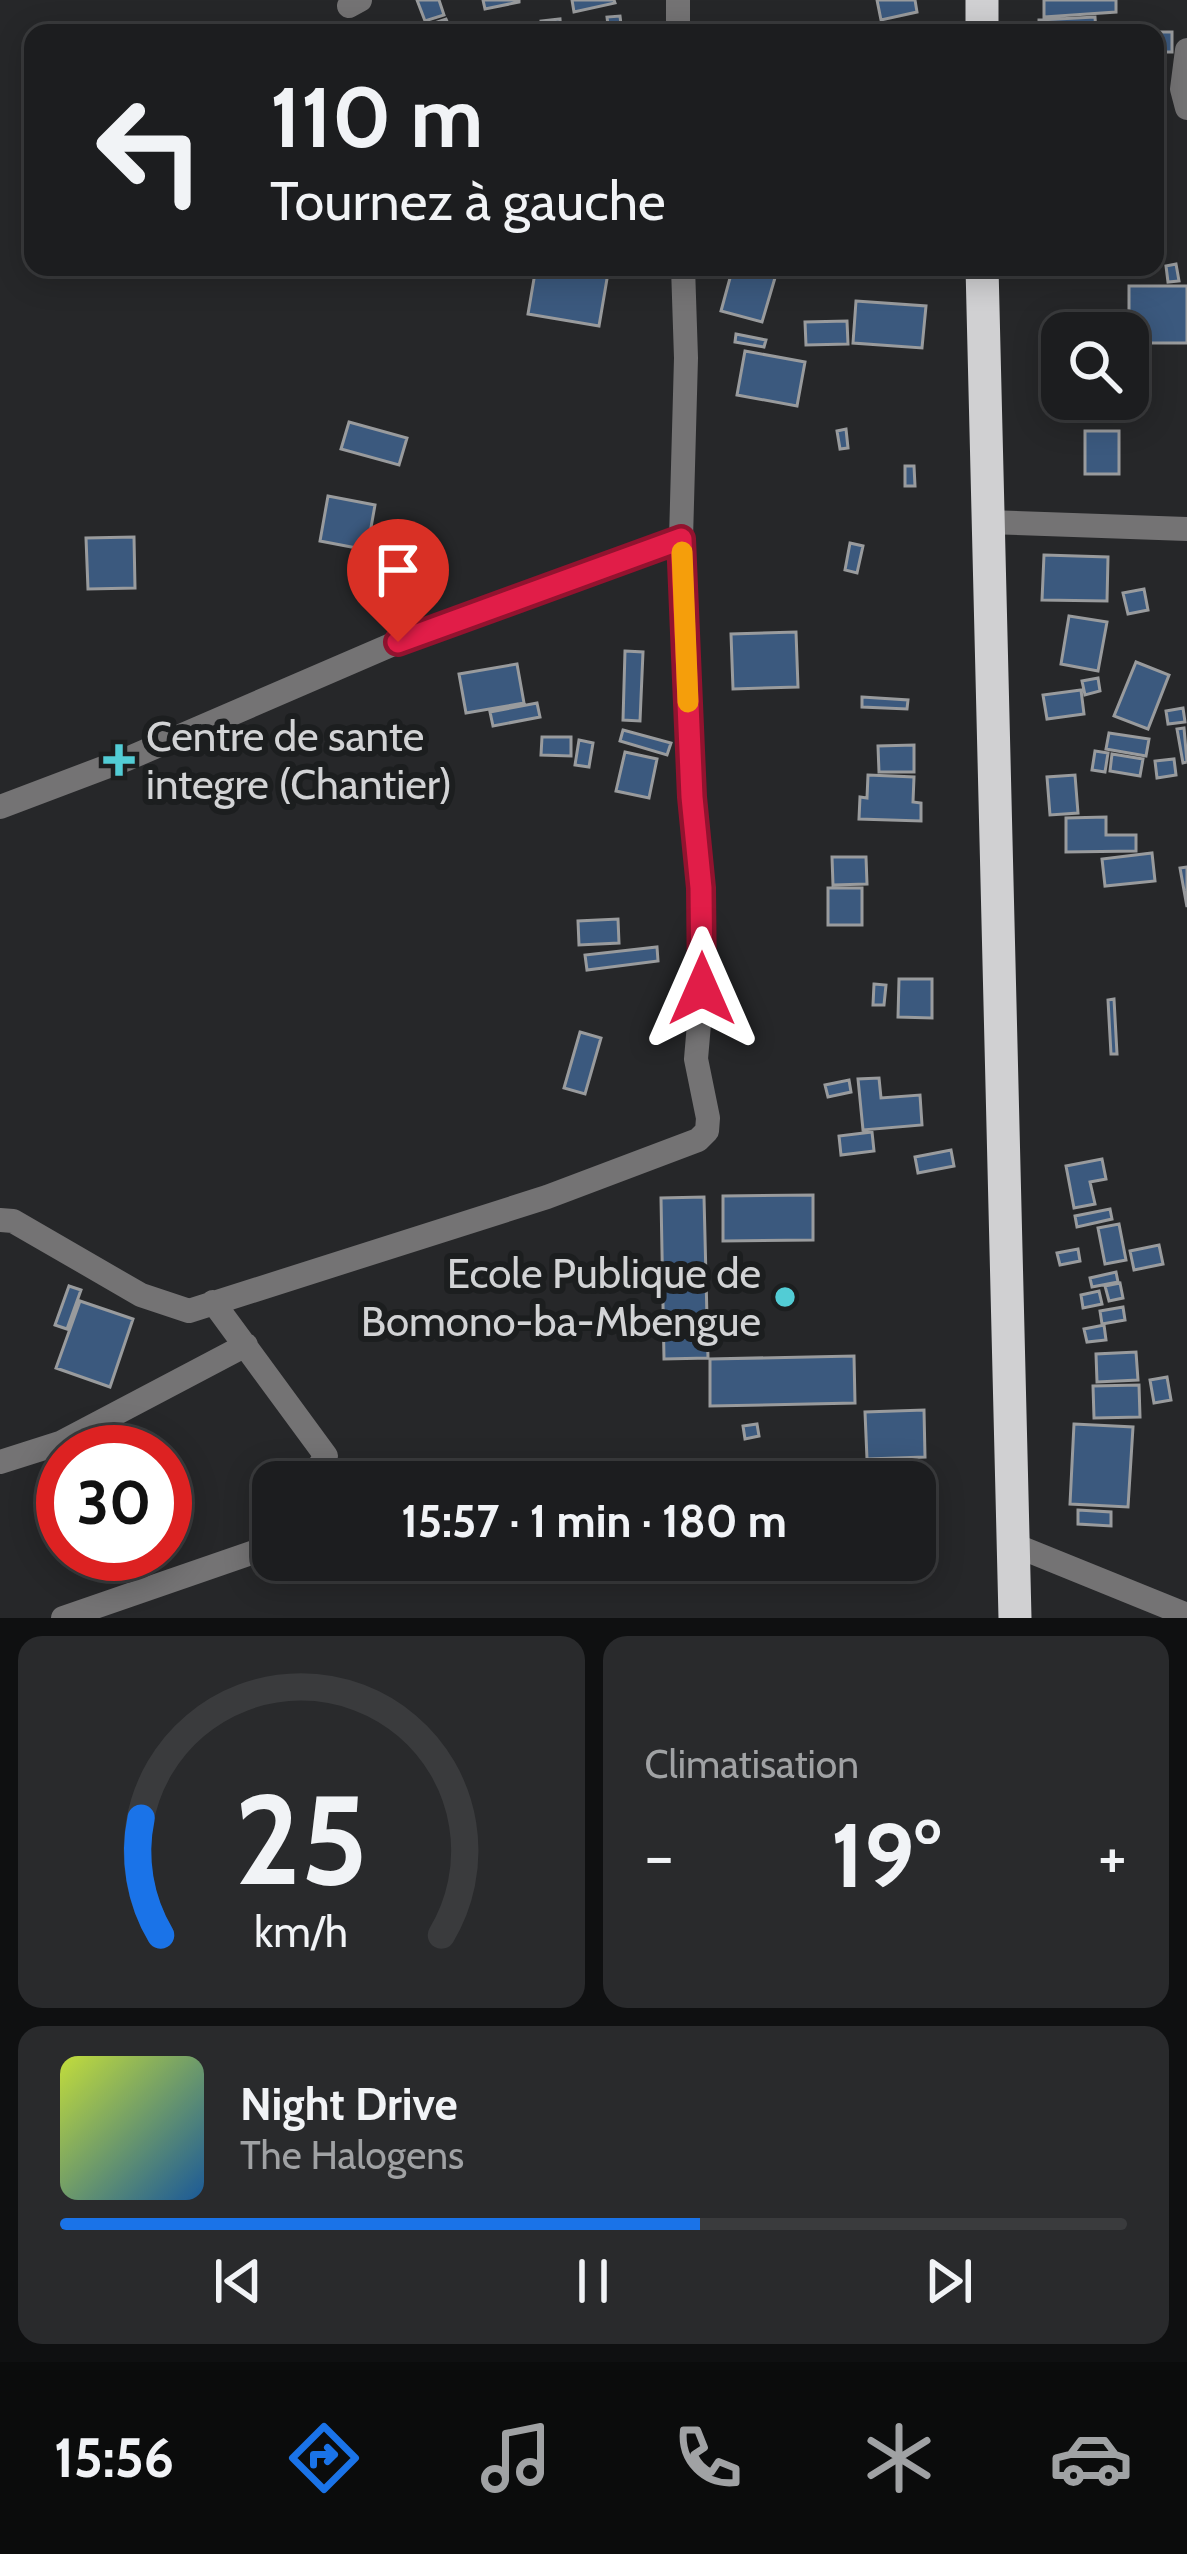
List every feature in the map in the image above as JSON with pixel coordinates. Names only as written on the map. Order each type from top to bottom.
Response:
[{"type":"highway","points":[[982,276],[1015,1618]]},
{"type":"street","points":[[1187,50],[1182,89],[1187,108]]},
{"type":"street","points":[[0,1220],[13,1221],[141,1295],[189,1311],[547,1197],[698,1140],[706,1131],[708,1118],[696,1059],[702,989],[701,888],[692,797],[681,539],[683,276]]},
{"type":"street","points":[[987,522],[1187,529]]},
{"type":"street","points":[[0,807],[127,759],[398,642],[681,539]]},
{"type":"street","points":[[213,1302],[326,1456],[323,1461]]},
{"type":"street","points":[[0,1462],[60,1443],[246,1345]]},
{"type":"street","points":[[1012,1544],[1187,1615]]},
{"type":"street","points":[[63,1618],[252,1553]]},
{"type":"building","points":[[417,0],[439,0],[444,15],[425,21]]},
{"type":"building","points":[[483,0],[519,0],[519,2],[485,9]]},
{"type":"building","points":[[572,0],[614,0],[615,3],[574,12]]},
{"type":"building","points":[[877,0],[915,0],[917,12],[881,20]]},
{"type":"building","points":[[1044,0],[1116,0],[1116,12],[1044,17]]},
{"type":"building","points":[[620,16],[621,24],[608,24],[607,17]]},
{"type":"building","points":[[1095,17],[1095,24],[1039,24],[1039,20]]},
{"type":"building","points":[[1164,32],[1172,32],[1172,52],[1164,52]]},
{"type":"building","points":[[1176,264],[1179,281],[1168,282],[1166,266]]},
{"type":"building","points":[[534,276],[607,276],[599,326],[528,314]]},
{"type":"building","points":[[731,276],[776,276],[762,322],[721,311]]},
{"type":"building","points":[[1129,286],[1187,286],[1187,343],[1149,343],[1149,312],[1129,312]]},
{"type":"building","points":[[856,301],[926,306],[922,348],[853,343]]},
{"type":"building","points":[[847,321],[848,344],[806,345],[805,322]]},
{"type":"building","points":[[736,334],[766,340],[764,347],[735,342]]},
{"type":"building","points":[[745,351],[805,362],[797,406],[737,395]]},
{"type":"building","points":[[349,422],[407,438],[399,465],[341,449]]},
{"type":"building","points":[[846,429],[848,448],[840,449],[837,431]]},
{"type":"building","points":[[1085,431],[1119,431],[1119,474],[1085,474]]},
{"type":"building","points":[[905,466],[914,466],[915,486],[905,486]]},
{"type":"building","points":[[328,496],[375,505],[367,550],[320,541]]},
{"type":"building","points":[[134,537],[135,588],[88,589],[86,538]]},
{"type":"building","points":[[850,543],[863,546],[857,573],[845,570]]},
{"type":"building","points":[[1044,555],[1108,557],[1107,601],[1042,600]]},
{"type":"building","points":[[1144,589],[1148,610],[1128,614],[1123,593]]},
{"type":"building","points":[[1069,616],[1107,622],[1098,671],[1061,664]]},
{"type":"building","points":[[796,632],[798,687],[733,689],[731,634]]},
{"type":"building","points":[[625,651],[643,652],[640,721],[623,720]]},
{"type":"building","points":[[1136,662],[1169,675],[1148,729],[1114,716]]},
{"type":"building","points":[[517,664],[524,703],[466,713],[459,674]]},
{"type":"building","points":[[1098,678],[1100,691],[1085,695],[1082,681]]},
{"type":"building","points":[[1081,690],[1084,714],[1047,719],[1043,695]]},
{"type":"building","points":[[862,697],[908,700],[907,709],[862,707]]},
{"type":"building","points":[[537,703],[540,717],[493,726],[490,712]]},
{"type":"building","points":[[1183,708],[1185,722],[1168,724],[1166,711]]},
{"type":"building","points":[[1184,728],[1187,762],[1183,763],[1177,729]]},
{"type":"building","points":[[623,730],[671,743],[667,755],[620,741]]},
{"type":"building","points":[[1109,733],[1149,739],[1146,756],[1106,749]]},
{"type":"building","points":[[542,737],[571,737],[571,756],[541,755]]},
{"type":"building","points":[[579,740],[593,743],[589,767],[575,765]]},
{"type":"building","points":[[914,745],[914,772],[879,772],[878,746]]},
{"type":"building","points":[[1095,751],[1108,753],[1105,772],[1092,770]]},
{"type":"building","points":[[625,752],[657,759],[649,798],[616,791]]},
{"type":"building","points":[[1112,754],[1143,759],[1140,776],[1110,771]]},
{"type":"building","points":[[1174,759],[1176,775],[1157,778],[1155,761]]},
{"type":"building","points":[[868,775],[914,777],[913,802],[921,803],[921,821],[859,819],[860,797],[867,798]]},
{"type":"building","points":[[1075,775],[1078,813],[1050,815],[1047,777]]},
{"type":"building","points":[[1106,817],[1106,835],[1136,835],[1136,851],[1066,852],[1066,818]]},
{"type":"building","points":[[1152,853],[1155,881],[1105,886],[1102,859]]},
{"type":"building","points":[[832,857],[866,857],[867,884],[833,885]]},
{"type":"building","points":[[1187,867],[1187,907],[1180,868]]},
{"type":"building","points":[[828,888],[862,888],[862,925],[828,925]]},
{"type":"building","points":[[618,919],[619,943],[579,945],[578,921]]},
{"type":"building","points":[[657,947],[658,961],[587,970],[585,955]]},
{"type":"building","points":[[899,979],[932,979],[932,1018],[898,1017]]},
{"type":"building","points":[[874,984],[886,985],[884,1005],[873,1005]]},
{"type":"building","points":[[1114,999],[1117,1054],[1111,1054],[1108,1000]]},
{"type":"building","points":[[580,1032],[601,1038],[585,1094],[564,1088]]},
{"type":"building","points":[[879,1078],[881,1098],[920,1095],[922,1125],[863,1130],[858,1079]]},
{"type":"building","points":[[849,1080],[851,1092],[828,1097],[825,1085]]},
{"type":"building","points":[[872,1132],[874,1151],[841,1155],[839,1136]]},
{"type":"building","points":[[951,1150],[954,1166],[918,1173],[915,1157]]},
{"type":"building","points":[[1102,1159],[1106,1179],[1090,1182],[1095,1204],[1074,1208],[1066,1166]]},
{"type":"building","points":[[813,1195],[813,1240],[723,1241],[723,1196]]},
{"type":"building","points":[[704,1197],[708,1358],[664,1359],[661,1198]]},
{"type":"building","points":[[1110,1209],[1112,1219],[1077,1227],[1075,1216]]},
{"type":"building","points":[[1119,1224],[1126,1260],[1105,1264],[1098,1228]]},
{"type":"building","points":[[1159,1245],[1163,1264],[1134,1270],[1130,1251]]},
{"type":"building","points":[[1078,1249],[1080,1261],[1060,1265],[1057,1253]]},
{"type":"building","points":[[1116,1272],[1118,1282],[1092,1287],[1090,1278]]},
{"type":"building","points":[[1120,1283],[1123,1298],[1109,1301],[1105,1286]]},
{"type":"building","points":[[69,1286],[81,1290],[67,1329],[55,1325]]},
{"type":"building","points":[[1099,1291],[1102,1304],[1083,1308],[1081,1295]]},
{"type":"building","points":[[80,1301],[133,1319],[110,1387],[56,1368]]},
{"type":"building","points":[[1123,1307],[1125,1320],[1102,1324],[1100,1311]]},
{"type":"building","points":[[1104,1325],[1106,1340],[1087,1342],[1084,1329]]},
{"type":"building","points":[[1136,1352],[1138,1380],[1097,1382],[1096,1354]]},
{"type":"building","points":[[854,1356],[855,1403],[710,1406],[710,1359]]},
{"type":"building","points":[[1167,1377],[1171,1400],[1154,1403],[1150,1380]]},
{"type":"building","points":[[1139,1385],[1140,1417],[1094,1418],[1093,1386]]},
{"type":"building","points":[[924,1410],[925,1457],[867,1459],[865,1412]]},
{"type":"building","points":[[757,1424],[759,1436],[745,1439],[743,1426]]},
{"type":"building","points":[[1074,1424],[1133,1427],[1128,1507],[1070,1504]]},
{"type":"building","points":[[1078,1510],[1111,1512],[1111,1526],[1078,1524]]},
{"type":"slow traffic","points":[[682,552],[688,702]]},
{"type":"place","name":"Centre de sante integre (Chantier)","points":[[119,760]]},
{"type":"place","name":"Ecole Publique de Bomono-ba-Mbengue","points":[[785,1297]]},
{"type":"route","points":[[398,642],[681,539],[692,797],[701,888],[702,989]]}]
